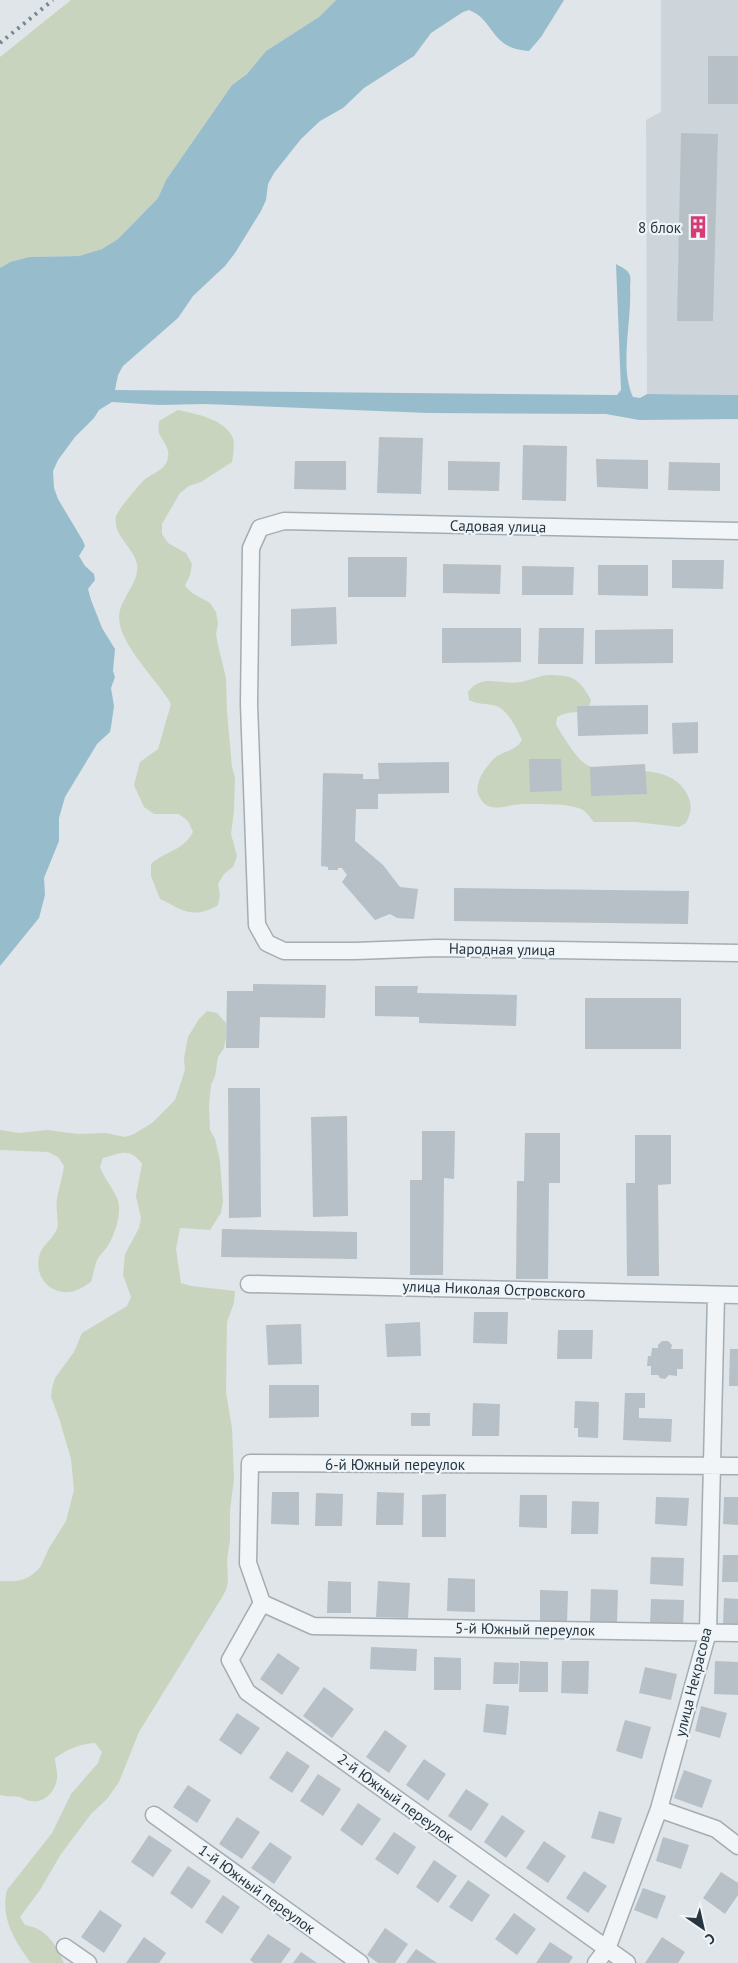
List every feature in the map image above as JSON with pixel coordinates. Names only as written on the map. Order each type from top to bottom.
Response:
[{"type":"street","name":"Садовая улица","points":[[267,943],[257,925],[249,704],[250,548],[260,528],[284,521],[738,531]]},
{"type":"street","name":"Народная улица","points":[[267,943],[284,951],[437,948],[738,953]]},
{"type":"street","name":"улица Николая Островского","points":[[249,1284],[738,1296]]},
{"type":"street","name":"улица Некрасова","points":[[596,1963],[607,1949],[659,1808],[708,1632],[716,1296]]},
{"type":"street","name":"6-й Южный переулок","points":[[262,1603],[248,1563],[250,1463],[738,1466]]},
{"type":"street","name":"5-й Южный переулок","points":[[262,1603],[313,1626],[738,1633]]},
{"type":"street","name":"2-й Южный переулок","points":[[262,1603],[230,1660],[247,1692],[627,1963]]},
{"type":"street","points":[[659,1808],[716,1829],[738,1846]]},
{"type":"street","name":"1-й Южный переулок","points":[[154,1815],[360,1963]]},
{"type":"street","points":[[66,1947],[88,1963]]},
{"type":"shaded area","points":[[661,0],[738,0],[738,395],[647,394],[646,120],[661,112]]},
{"type":"green space","points":[[71,0],[336,0],[319,17],[266,51],[247,74],[232,85],[166,180],[158,198],[118,239],[102,249],[79,256],[29,257],[10,262],[0,268],[0,57]]},
{"type":"green space","points":[[178,410],[209,418],[224,426],[233,438],[234,444],[232,462],[180,493],[162,524],[162,534],[168,543],[186,553],[192,564],[185,586],[192,593],[210,603],[216,612],[218,624],[216,634],[226,678],[232,767],[235,778],[231,834],[237,856],[233,867],[224,874],[218,884],[220,895],[218,905],[209,910],[195,913],[182,910],[160,899],[151,876],[151,864],[180,847],[193,832],[188,821],[179,814],[154,814],[144,807],[134,785],[140,762],[158,749],[171,704],[129,646],[119,621],[122,604],[136,576],[137,564],[132,552],[117,529],[116,516],[124,503],[144,480],[165,465],[168,450],[159,433],[159,421]]},
{"type":"green space","points":[[548,675],[574,679],[579,682],[591,700],[589,707],[585,709],[557,717],[556,725],[579,758],[594,768],[654,772],[673,779],[681,785],[691,805],[686,823],[679,827],[635,822],[594,822],[583,810],[575,807],[552,804],[517,804],[498,808],[487,806],[483,802],[477,789],[483,772],[497,756],[514,748],[522,740],[512,720],[504,711],[496,706],[469,700],[468,692],[473,686],[486,681],[514,683]]},
{"type":"green space","points":[[207,1011],[217,1013],[226,1023],[224,1048],[218,1057],[215,1076],[211,1085],[209,1105],[210,1130],[215,1139],[220,1161],[223,1201],[221,1213],[210,1230],[180,1228],[176,1249],[181,1283],[191,1286],[235,1291],[234,1303],[227,1322],[226,1392],[232,1428],[234,1479],[227,1560],[228,1581],[221,1599],[139,1732],[119,1782],[107,1799],[91,1814],[61,1854],[40,1890],[20,1917],[25,1925],[39,1930],[50,1938],[64,1963],[31,1963],[15,1938],[7,1920],[5,1900],[7,1890],[52,1833],[71,1794],[98,1763],[102,1752],[95,1743],[74,1748],[55,1758],[56,1783],[52,1792],[45,1798],[30,1801],[20,1797],[0,1795],[0,1581],[23,1580],[37,1571],[66,1521],[74,1490],[71,1459],[51,1397],[52,1388],[55,1378],[74,1352],[82,1333],[127,1306],[131,1297],[123,1275],[125,1254],[139,1228],[141,1218],[136,1196],[142,1164],[129,1153],[120,1153],[103,1158],[100,1167],[119,1203],[119,1216],[115,1230],[107,1247],[99,1256],[91,1282],[75,1291],[62,1292],[45,1283],[38,1264],[42,1250],[57,1229],[57,1200],[64,1166],[58,1157],[48,1152],[0,1150],[0,1130],[19,1133],[47,1130],[78,1134],[106,1133],[125,1137],[134,1134],[152,1123],[175,1100],[185,1070],[184,1058],[188,1037],[199,1019]]},
{"type":"water","points":[[336,0],[564,0],[541,37],[529,51],[507,45],[500,40],[484,20],[469,10],[463,12],[431,33],[414,56],[364,88],[343,108],[320,121],[301,139],[274,173],[268,184],[266,200],[261,211],[235,253],[225,266],[193,296],[178,318],[123,366],[118,375],[115,390],[617,395],[621,390],[616,264],[626,270],[630,278],[626,358],[629,385],[633,397],[640,398],[647,394],[738,395],[738,419],[639,420],[606,414],[428,413],[112,402],[99,410],[94,418],[75,437],[58,460],[53,471],[54,488],[58,499],[85,546],[79,556],[85,566],[94,574],[95,580],[88,589],[91,600],[102,628],[115,649],[113,671],[115,677],[111,688],[114,706],[111,727],[110,732],[97,744],[65,797],[59,818],[59,841],[44,878],[45,895],[39,918],[0,966],[0,268],[10,262],[29,257],[79,256],[102,249],[118,239],[158,198],[166,180],[232,85],[247,74],[266,51],[319,17]]},
{"type":"building","points":[[708,56],[738,56],[738,104],[708,104]]},
{"type":"building","name":"8 блок","points":[[681,133],[718,134],[713,321],[677,321]]},
{"type":"building","points":[[379,437],[423,438],[421,494],[377,493]]},
{"type":"building","points":[[523,445],[567,446],[566,501],[522,500]]},
{"type":"building","points":[[596,459],[648,460],[648,489],[597,487]]},
{"type":"building","points":[[295,461],[346,461],[346,490],[294,489]]},
{"type":"building","points":[[448,461],[500,462],[499,491],[448,490]]},
{"type":"building","points":[[669,462],[720,463],[720,491],[668,490]]},
{"type":"building","points":[[348,557],[407,557],[406,597],[348,597]]},
{"type":"building","points":[[672,560],[724,560],[723,589],[672,588]]},
{"type":"building","points":[[443,564],[501,565],[500,594],[443,593]]},
{"type":"building","points":[[598,565],[648,565],[648,596],[598,595]]},
{"type":"building","points":[[522,566],[574,567],[573,595],[522,595]]},
{"type":"building","points":[[336,607],[337,644],[291,646],[291,609]]},
{"type":"building","points":[[442,628],[521,628],[521,662],[442,663]]},
{"type":"building","points":[[539,628],[584,628],[583,664],[538,664]]},
{"type":"building","points":[[673,629],[673,663],[595,664],[595,630]]},
{"type":"building","points":[[648,705],[648,734],[578,736],[577,706]]},
{"type":"building","points":[[698,722],[698,753],[673,754],[672,723]]},
{"type":"building","points":[[529,759],[561,759],[562,791],[530,792]]},
{"type":"building","points":[[449,762],[449,793],[378,794],[378,809],[356,809],[355,841],[383,865],[400,887],[418,889],[414,919],[397,918],[390,914],[375,920],[342,882],[347,875],[342,868],[328,870],[328,867],[321,866],[323,773],[363,774],[363,779],[379,779],[378,763]]},
{"type":"building","points":[[645,764],[647,794],[591,796],[590,767]]},
{"type":"building","points":[[454,888],[689,891],[688,924],[454,921]]},
{"type":"building","points":[[253,984],[326,985],[325,1018],[260,1017],[259,1048],[226,1048],[227,991],[253,991]]},
{"type":"building","points":[[375,986],[418,986],[417,993],[517,995],[516,1026],[419,1023],[419,1017],[375,1016]]},
{"type":"building","points":[[585,998],[681,998],[681,1049],[585,1049]]},
{"type":"building","points":[[228,1088],[260,1088],[261,1217],[229,1218]]},
{"type":"building","points":[[347,1116],[348,1216],[313,1217],[311,1117]]},
{"type":"building","points":[[422,1131],[455,1131],[454,1179],[444,1178],[443,1275],[410,1275],[410,1180],[422,1180]]},
{"type":"building","points":[[525,1133],[560,1133],[560,1183],[549,1183],[548,1279],[516,1279],[517,1181],[524,1181]]},
{"type":"building","points":[[635,1135],[671,1135],[671,1184],[658,1185],[659,1276],[627,1276],[626,1183],[635,1183]]},
{"type":"building","points":[[222,1229],[357,1232],[357,1259],[221,1257]]},
{"type":"building","points":[[474,1312],[508,1312],[507,1344],[473,1343]]},
{"type":"building","points":[[420,1322],[421,1356],[387,1357],[385,1324]]},
{"type":"building","points":[[301,1324],[302,1364],[268,1365],[266,1325]]},
{"type":"building","points":[[558,1330],[593,1330],[592,1359],[557,1359]]},
{"type":"building","points":[[662,1341],[668,1341],[672,1345],[671,1349],[683,1349],[683,1369],[677,1369],[677,1376],[669,1375],[665,1379],[660,1378],[658,1375],[651,1375],[651,1366],[647,1366],[648,1356],[651,1356],[652,1348],[658,1348]]},
{"type":"building","points":[[730,1349],[738,1349],[738,1386],[729,1386]]},
{"type":"building","points":[[269,1385],[319,1385],[319,1417],[269,1418]]},
{"type":"building","points":[[625,1393],[645,1393],[645,1408],[639,1408],[639,1418],[672,1419],[671,1442],[623,1440]]},
{"type":"building","points":[[575,1401],[599,1402],[598,1438],[578,1437],[578,1428],[574,1428]]},
{"type":"building","points":[[473,1403],[500,1404],[499,1436],[472,1436]]},
{"type":"building","points":[[411,1413],[430,1413],[430,1426],[411,1426]]},
{"type":"building","points":[[272,1492],[299,1492],[299,1525],[271,1524]]},
{"type":"building","points":[[377,1492],[404,1493],[403,1525],[376,1525]]},
{"type":"building","points":[[316,1493],[343,1494],[342,1526],[315,1526]]},
{"type":"building","points":[[446,1494],[446,1537],[422,1537],[422,1495]]},
{"type":"building","points":[[520,1495],[547,1495],[547,1528],[519,1527]]},
{"type":"building","points":[[656,1497],[689,1498],[687,1526],[655,1524]]},
{"type":"building","points":[[724,1497],[738,1497],[738,1525],[723,1524]]},
{"type":"building","points":[[572,1501],[599,1502],[598,1534],[571,1534]]},
{"type":"building","points":[[723,1555],[738,1555],[738,1582],[722,1582]]},
{"type":"building","points":[[651,1557],[684,1558],[683,1586],[650,1584]]},
{"type":"building","points":[[448,1578],[475,1579],[475,1612],[447,1611]]},
{"type":"building","points":[[328,1581],[351,1582],[351,1613],[327,1613]]},
{"type":"building","points":[[378,1581],[410,1583],[408,1618],[376,1617]]},
{"type":"building","points":[[591,1589],[618,1590],[617,1622],[590,1622]]},
{"type":"building","points":[[540,1590],[568,1591],[567,1623],[540,1623]]},
{"type":"building","points":[[724,1598],[738,1599],[738,1626],[723,1626]]},
{"type":"building","points":[[651,1599],[684,1600],[683,1628],[650,1626]]},
{"type":"building","points":[[371,1647],[417,1649],[416,1671],[370,1669]]},
{"type":"building","points":[[278,1653],[300,1668],[282,1695],[260,1679]]},
{"type":"building","points":[[434,1657],[461,1658],[461,1690],[434,1690]]},
{"type":"building","points":[[520,1661],[548,1662],[548,1692],[519,1692]]},
{"type":"building","points":[[562,1661],[589,1661],[588,1694],[561,1693]]},
{"type":"building","points":[[715,1661],[738,1662],[738,1695],[714,1694]]},
{"type":"building","points":[[494,1662],[519,1663],[518,1684],[493,1684]]},
{"type":"building","points":[[645,1667],[677,1674],[671,1700],[639,1693]]},
{"type":"building","points":[[324,1687],[354,1709],[332,1738],[303,1716]]},
{"type":"building","points":[[486,1704],[509,1706],[506,1735],[483,1732]]},
{"type":"building","points":[[701,1706],[727,1713],[720,1738],[695,1731]]},
{"type":"building","points":[[237,1713],[260,1728],[241,1755],[219,1740]]},
{"type":"building","points":[[625,1720],[651,1727],[642,1759],[616,1751]]},
{"type":"building","points":[[385,1730],[407,1746],[389,1773],[366,1757]]},
{"type":"building","points":[[287,1751],[310,1766],[292,1793],[269,1778]]},
{"type":"building","points":[[424,1759],[446,1774],[428,1801],[406,1785]]},
{"type":"building","points":[[684,1770],[712,1780],[702,1808],[674,1798]]},
{"type":"building","points":[[318,1774],[341,1789],[323,1816],[300,1801]]},
{"type":"building","points":[[188,1785],[211,1800],[197,1823],[173,1807]]},
{"type":"building","points":[[466,1789],[489,1804],[471,1831],[448,1816]]},
{"type":"building","points":[[358,1803],[381,1819],[362,1846],[340,1830]]},
{"type":"building","points":[[599,1811],[622,1818],[614,1844],[591,1838]]},
{"type":"building","points":[[502,1815],[525,1831],[506,1858],[484,1842]]},
{"type":"building","points":[[237,1817],[260,1832],[242,1859],[219,1844]]},
{"type":"building","points":[[394,1832],[416,1847],[398,1875],[375,1859]]},
{"type":"building","points":[[149,1835],[172,1850],[153,1877],[131,1862]]},
{"type":"building","points":[[663,1837],[689,1845],[681,1869],[656,1861]]},
{"type":"building","points":[[544,1841],[566,1856],[548,1883],[526,1868]]},
{"type":"building","points":[[270,1842],[292,1857],[274,1884],[251,1868]]},
{"type":"building","points":[[434,1860],[457,1876],[438,1903],[416,1887]]},
{"type":"building","points":[[188,1866],[211,1881],[192,1909],[170,1893]]},
{"type":"building","points":[[584,1871],[607,1886],[588,1913],[566,1898]]},
{"type":"building","points":[[721,1872],[738,1883],[738,1895],[725,1914],[703,1898]]},
{"type":"building","points":[[468,1880],[490,1895],[472,1922],[449,1907]]},
{"type":"building","points":[[643,1888],[666,1896],[657,1919],[634,1910]]},
{"type":"building","points":[[223,1895],[240,1907],[222,1934],[205,1922]]},
{"type":"building","points":[[100,1910],[122,1925],[104,1953],[81,1937]]},
{"type":"building","points":[[514,1913],[536,1929],[517,1955],[495,1939]]},
{"type":"building","points":[[385,1928],[408,1944],[395,1963],[378,1963],[367,1955]]},
{"type":"building","points":[[268,1934],[291,1949],[281,1963],[254,1963],[250,1960]]},
{"type":"building","points":[[144,1937],[166,1953],[159,1963],[126,1963]]},
{"type":"building","points":[[662,1937],[685,1952],[678,1963],[645,1963]]},
{"type":"building","points":[[550,1942],[573,1957],[569,1963],[536,1963]]},
{"type":"building","points":[[416,1949],[437,1963],[406,1963]]},
{"type":"building","points":[[301,1952],[317,1963],[293,1963]]},
{"type":"railway","points":[[0,43],[53,0]]},
{"type":"place","name":"8 блок","points":[[698,227]]}]
